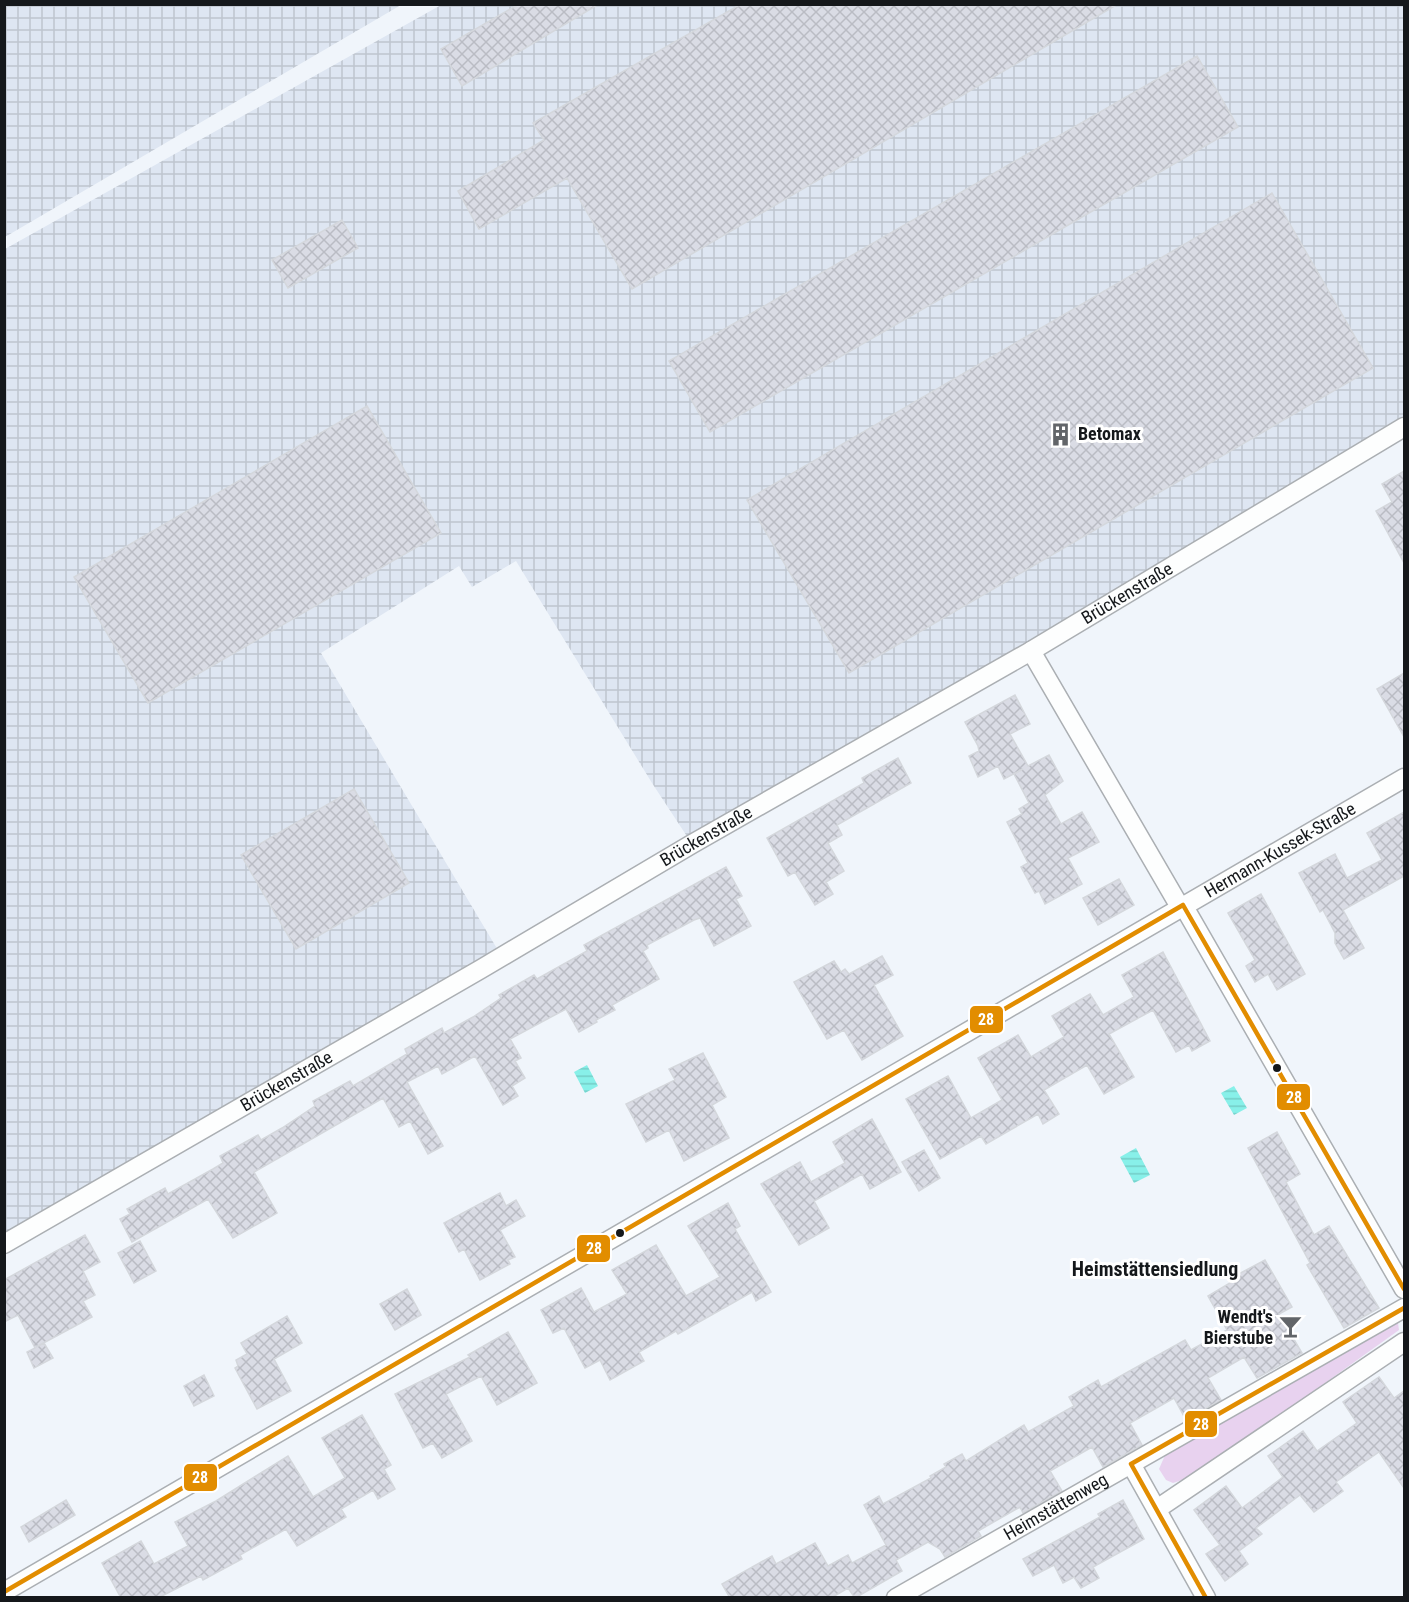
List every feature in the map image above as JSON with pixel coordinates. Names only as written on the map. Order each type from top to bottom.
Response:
[{"type":"street","name":"Brückenstraße","points":[[4,1244],[1031,651],[1404,428]]},
{"type":"street","points":[[1031,651],[1404,1289]]},
{"type":"street","name":"Hermann-Kussek-Straße","points":[[4,1592],[1404,778]]},
{"type":"street","name":"Heimstättenweg","points":[[897,1598],[1404,1308]]},
{"type":"street","points":[[1157,1509],[1404,1342]]},
{"type":"street","points":[[1131,1464],[1206,1598]]},
{"type":"shaded area","points":[[5,4],[401,4],[401,5],[5,237]]},
{"type":"shaded area","points":[[441,5],[1404,5],[1404,427],[692,844],[516,561],[472,587],[459,566],[321,653],[502,957],[5,1238],[5,249]]},
{"type":"shaded area","points":[[587,1065],[598,1086],[585,1093],[574,1072]]},
{"type":"shaded area","points":[[1234,1086],[1247,1108],[1234,1115],[1221,1093]]},
{"type":"shaded area","points":[[1136,1148],[1150,1175],[1134,1183],[1120,1157]]},
{"type":"shaded area","points":[[1392,1322],[1398,1323],[1399,1330],[1197,1475],[1173,1483],[1166,1480],[1159,1469],[1166,1453]]},
{"type":"building","points":[[519,4],[599,4],[462,86],[441,49]]},
{"type":"building","points":[[741,4],[1118,4],[632,289],[567,178],[479,229],[458,191],[544,140],[533,123]]},
{"type":"building","points":[[1197,56],[1238,127],[710,432],[669,361]]},
{"type":"building","name":"Betomax","points":[[1272,193],[1373,368],[849,673],[747,500]]},
{"type":"building","points":[[342,220],[358,248],[288,288],[272,260]]},
{"type":"building","points":[[367,406],[441,533],[148,703],[74,577]]},
{"type":"building","points":[[1404,471],[1404,563],[1376,511],[1392,502],[1382,484]]},
{"type":"building","points":[[1404,673],[1404,737],[1377,689]]},
{"type":"building","points":[[1015,695],[1030,724],[1010,734],[1028,766],[1049,755],[1063,781],[1045,795],[1061,824],[1082,812],[1099,842],[1068,858],[1082,884],[1045,904],[1039,891],[1035,893],[1021,867],[1028,863],[1007,822],[1022,814],[1019,809],[1029,803],[1014,774],[1023,769],[1004,779],[998,766],[978,777],[969,756],[979,751],[965,722]]},
{"type":"building","points":[[898,758],[911,783],[837,825],[842,835],[828,843],[844,871],[826,882],[833,894],[815,905],[795,872],[788,876],[767,838],[864,783],[862,778]]},
{"type":"building","points":[[354,789],[409,883],[296,949],[241,855]]},
{"type":"building","points":[[1404,812],[1404,876],[1343,910],[1364,948],[1344,959],[1335,943],[1335,933],[1323,910],[1320,912],[1299,873],[1335,854],[1347,878],[1382,860],[1367,833]]},
{"type":"building","points":[[726,867],[742,896],[736,899],[751,926],[714,946],[700,918],[694,920],[647,945],[648,948],[643,951],[659,979],[612,1005],[615,1010],[596,1020],[597,1022],[579,1032],[566,1009],[510,1039],[521,1058],[515,1061],[525,1078],[512,1086],[518,1096],[503,1105],[475,1056],[442,1074],[438,1066],[407,1082],[443,1146],[428,1154],[410,1121],[399,1127],[383,1098],[254,1172],[277,1213],[233,1238],[208,1199],[132,1242],[120,1219],[130,1214],[127,1209],[165,1188],[168,1194],[213,1169],[223,1163],[220,1156],[258,1135],[261,1140],[282,1128],[315,1106],[313,1101],[350,1081],[353,1086],[407,1054],[405,1049],[442,1028],[444,1033],[473,1017],[501,998],[499,995],[534,975],[537,979],[587,951],[584,945]]},
{"type":"building","points":[[1119,879],[1134,905],[1098,925],[1083,898]]},
{"type":"building","points":[[1261,894],[1305,974],[1277,990],[1268,974],[1255,982],[1246,966],[1255,960],[1228,913]]},
{"type":"building","points":[[1163,952],[1210,1041],[1192,1051],[1189,1045],[1176,1052],[1153,1010],[1109,1034],[1134,1077],[1104,1094],[1087,1065],[1044,1090],[1059,1114],[1043,1124],[1038,1114],[986,1144],[981,1136],[940,1159],[906,1099],[948,1076],[971,1118],[1002,1100],[978,1058],[1018,1035],[1031,1057],[1064,1037],[1052,1016],[1090,994],[1103,1015],[1134,997],[1122,975]]},
{"type":"building","points":[[882,956],[893,975],[874,985],[903,1036],[862,1060],[844,1030],[827,1039],[794,982],[834,961],[841,972],[845,969],[849,974]]},
{"type":"building","points":[[703,1053],[726,1097],[712,1105],[729,1138],[684,1161],[669,1130],[646,1142],[626,1104],[675,1080],[669,1069]]},
{"type":"building","points":[[872,1119],[901,1172],[870,1189],[862,1174],[814,1201],[829,1228],[799,1245],[761,1184],[800,1162],[811,1182],[845,1163],[833,1142]]},
{"type":"building","points":[[1277,1132],[1300,1174],[1286,1182],[1314,1235],[1329,1226],[1379,1308],[1344,1328],[1307,1265],[1310,1263],[1248,1148]]},
{"type":"building","points":[[924,1150],[940,1178],[919,1191],[902,1162]]},
{"type":"building","points":[[500,1193],[506,1206],[516,1200],[525,1216],[500,1230],[515,1257],[508,1260],[510,1264],[480,1280],[464,1249],[459,1252],[444,1223]]},
{"type":"building","points":[[728,1203],[740,1226],[735,1229],[771,1292],[756,1301],[752,1292],[678,1334],[676,1331],[639,1352],[644,1361],[610,1380],[600,1360],[585,1368],[564,1328],[553,1333],[541,1310],[581,1288],[594,1312],[627,1294],[612,1270],[656,1245],[686,1296],[720,1277],[688,1226]]},
{"type":"building","points":[[85,1235],[100,1262],[83,1271],[95,1295],[83,1301],[92,1317],[36,1347],[44,1343],[53,1358],[34,1368],[27,1352],[35,1348],[18,1315],[4,1322],[4,1280]]},
{"type":"building","points":[[140,1241],[156,1271],[134,1283],[118,1253]]},
{"type":"building","points":[[1265,1260],[1292,1307],[1279,1314],[1302,1353],[1257,1378],[1244,1357],[1208,1378],[1221,1400],[1186,1420],[1174,1398],[1130,1423],[1142,1445],[1103,1467],[1092,1447],[1050,1471],[1062,1491],[1023,1513],[1020,1507],[978,1531],[981,1536],[945,1557],[940,1549],[928,1542],[896,1560],[902,1571],[855,1598],[848,1588],[831,1598],[730,1598],[722,1584],[772,1556],[776,1564],[815,1543],[828,1566],[848,1555],[852,1563],[886,1545],[864,1505],[879,1496],[883,1504],[931,1478],[930,1476],[946,1467],[944,1464],[962,1454],[966,1461],[1024,1425],[1028,1432],[1074,1406],[1069,1397],[1098,1380],[1101,1387],[1185,1340],[1191,1350],[1227,1330],[1208,1296],[1235,1280],[1233,1277]]},
{"type":"building","points":[[407,1289],[421,1315],[395,1330],[380,1304]]},
{"type":"building","points":[[287,1316],[302,1343],[274,1359],[291,1391],[257,1409],[235,1368],[238,1366],[236,1360],[247,1354],[241,1343]]},
{"type":"building","points":[[508,1332],[537,1383],[497,1405],[481,1376],[446,1394],[472,1441],[442,1458],[433,1443],[423,1448],[395,1394],[470,1357],[468,1355]]},
{"type":"building","points":[[204,1375],[214,1396],[194,1406],[184,1386]]},
{"type":"building","points":[[1379,1377],[1394,1398],[1404,1391],[1404,1488],[1379,1452],[1336,1482],[1343,1491],[1314,1512],[1300,1495],[1256,1528],[1262,1534],[1239,1551],[1248,1564],[1225,1581],[1206,1554],[1220,1545],[1194,1510],[1226,1486],[1242,1508],[1283,1477],[1268,1456],[1303,1431],[1317,1451],[1357,1423],[1343,1402]]},
{"type":"building","points":[[362,1415],[391,1465],[384,1469],[395,1489],[378,1499],[373,1490],[341,1509],[346,1517],[297,1546],[286,1529],[240,1555],[242,1559],[203,1580],[201,1576],[158,1598],[121,1598],[102,1563],[141,1541],[154,1564],[188,1546],[175,1522],[216,1501],[288,1456],[313,1497],[345,1478],[322,1438]]},
{"type":"building","points":[[66,1500],[75,1515],[29,1542],[21,1527]]},
{"type":"building","points":[[1123,1500],[1144,1539],[1093,1567],[1099,1578],[1081,1588],[1074,1577],[1063,1583],[1054,1565],[1033,1576],[1023,1559],[1100,1517],[1098,1514]]},
{"type":"transit line","name":"28","points":[[1183,905],[1404,1289]]},
{"type":"transit line","name":"28","points":[[4,1592],[1183,905]]},
{"type":"transit line","name":"28","points":[[1206,1598],[1131,1464],[1404,1308]]},
{"type":"place","name":"Betomax","points":[[1060,434]]},
{"type":"place","name":"Wendt's Bierstube","points":[[1291,1327]]},
{"type":"district","name":"Heimstättensiedlung","points":[[1155,1269]]}]
